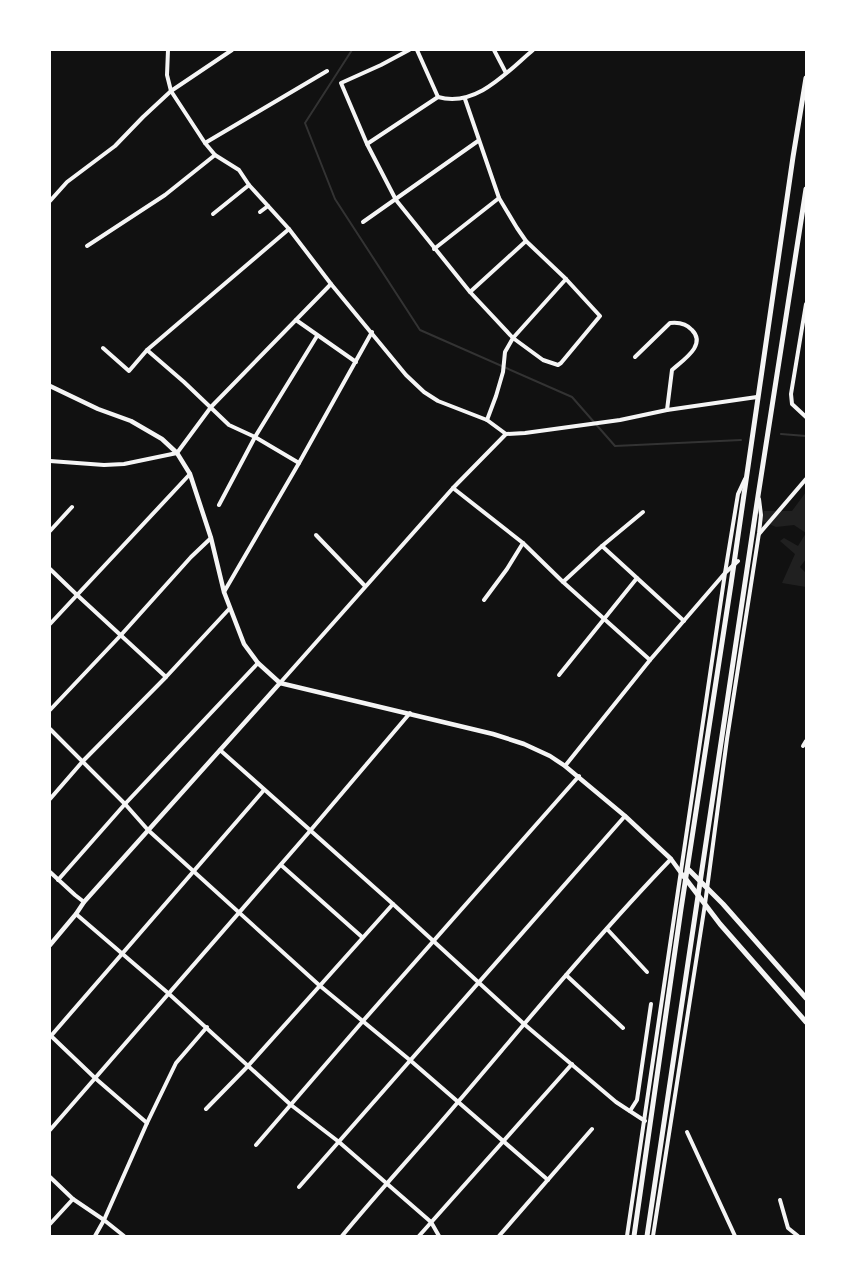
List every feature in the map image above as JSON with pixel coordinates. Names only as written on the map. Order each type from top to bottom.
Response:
[{"type":"main road","points":[[634,1236],[757,397],[807,78]]},
{"type":"main road","points":[[647,1236],[756,532],[758,496],[807,189]]},
{"type":"main road","points":[[689,870],[807,998]]},
{"type":"main road","points":[[682,875],[720,924],[807,1022]]},
{"type":"street","points":[[168,50],[167,75],[171,91],[205,143],[216,155],[239,171],[289,229],[406,375],[424,392],[438,401],[487,420],[506,434],[525,434],[757,397]]},
{"type":"street","points":[[50,201],[61,188],[115,146],[171,91],[232,50]]},
{"type":"street","points":[[409,50],[341,83],[367,144],[396,200],[470,292],[513,338],[543,360],[558,365],[600,316],[526,241],[499,198],[465,99]]},
{"type":"street","points":[[417,50],[438,97]]},
{"type":"street","points":[[494,50],[506,72]]},
{"type":"street","points":[[367,144],[438,97],[449,100],[465,99],[480,93],[533,50]]},
{"type":"street","points":[[205,143],[327,71]]},
{"type":"street","points":[[363,222],[478,141]]},
{"type":"street","points":[[87,246],[165,195],[216,155]]},
{"type":"street","points":[[213,214],[249,185]]},
{"type":"street","points":[[434,249],[499,198]]},
{"type":"street","points":[[260,212],[268,206]]},
{"type":"street","points":[[103,348],[129,371],[147,350],[289,229]]},
{"type":"street","points":[[470,292],[526,241]]},
{"type":"street","points":[[487,420],[503,372],[505,352],[513,338],[566,279]]},
{"type":"street","points":[[50,461],[104,465],[124,464],[177,453],[211,408],[331,284]]},
{"type":"street","points":[[807,304],[791,394],[792,404],[807,417]]},
{"type":"street","points":[[295,320],[356,362]]},
{"type":"street","points":[[635,357],[670,323],[682,322],[697,336],[698,343],[693,350],[672,370],[667,411]]},
{"type":"street","points":[[224,592],[372,332]]},
{"type":"street","points":[[219,505],[255,437],[317,336]]},
{"type":"street","points":[[147,350],[229,424],[299,463]]},
{"type":"street","points":[[50,386],[98,409],[131,421],[162,439],[177,453],[190,474],[211,538],[224,592],[244,644],[258,663],[280,683],[410,713],[524,744],[565,765],[673,861],[689,870]]},
{"type":"street","points":[[50,942],[365,586],[453,488],[506,434]]},
{"type":"street","points":[[50,624],[190,474]]},
{"type":"street","points":[[627,1236],[725,573],[738,494],[746,476]]},
{"type":"street","points":[[750,543],[756,532],[807,479]]},
{"type":"street","points":[[453,488],[523,543],[650,660]]},
{"type":"street","points":[[50,531],[72,507]]},
{"type":"street","points":[[563,582],[643,512]]},
{"type":"street","points":[[653,1236],[705,904],[756,532]]},
{"type":"street","points":[[316,536],[365,586]]},
{"type":"street","points":[[50,710],[211,538]]},
{"type":"street","points":[[484,600],[523,543]]},
{"type":"street","points":[[602,546],[684,621]]},
{"type":"street","points":[[565,765],[650,660],[738,561]]},
{"type":"street","points":[[50,568],[166,677]]},
{"type":"street","points":[[559,675],[637,578]]},
{"type":"street","points":[[50,799],[83,761],[230,608]]},
{"type":"street","points":[[58,880],[258,663]]},
{"type":"street","points":[[50,1130],[410,713]]},
{"type":"street","points":[[50,729],[126,804],[148,830],[193,871],[319,985],[548,1180]]},
{"type":"street","points":[[802,746],[807,741]]},
{"type":"street","points":[[219,749],[524,1024],[616,1102],[645,1121]]},
{"type":"street","points":[[256,1145],[579,776]]},
{"type":"street","points":[[147,1123],[50,1036],[264,790]]},
{"type":"street","points":[[299,1187],[625,816]]},
{"type":"street","points":[[673,861],[682,875]]},
{"type":"street","points":[[342,1236],[626,906],[673,861]]},
{"type":"street","points":[[281,865],[362,937]]},
{"type":"street","points":[[50,872],[84,902]]},
{"type":"street","points":[[206,1109],[248,1066],[393,904]]},
{"type":"street","points":[[76,914],[168,993],[291,1105],[339,1142],[431,1222],[439,1236]]},
{"type":"street","points":[[607,929],[647,972]]},
{"type":"street","points":[[566,975],[623,1028]]},
{"type":"street","points":[[630,1111],[637,1100],[651,1004]]},
{"type":"street","points":[[95,1236],[176,1063],[207,1028]]},
{"type":"street","points":[[419,1236],[572,1064]]},
{"type":"street","points":[[499,1236],[592,1129]]},
{"type":"street","points":[[687,1132],[735,1236]]},
{"type":"street","points":[[50,1177],[73,1199],[124,1236]]},
{"type":"street","points":[[50,1224],[73,1199]]},
{"type":"street","points":[[780,1200],[788,1228],[798,1236]]},
{"type":"shaded area","points":[[806,492],[806,533],[794,525],[776,527],[762,521],[764,511],[792,511]]},
{"type":"shaded area","points":[[806,533],[806,559],[800,567],[806,573],[806,587],[782,583],[795,554],[780,541],[784,538],[798,546]]},
{"type":"waterway","points":[[352,50],[305,123],[335,199],[420,330],[572,397],[615,446],[741,440]]},
{"type":"waterway","points":[[781,434],[806,436]]}]
